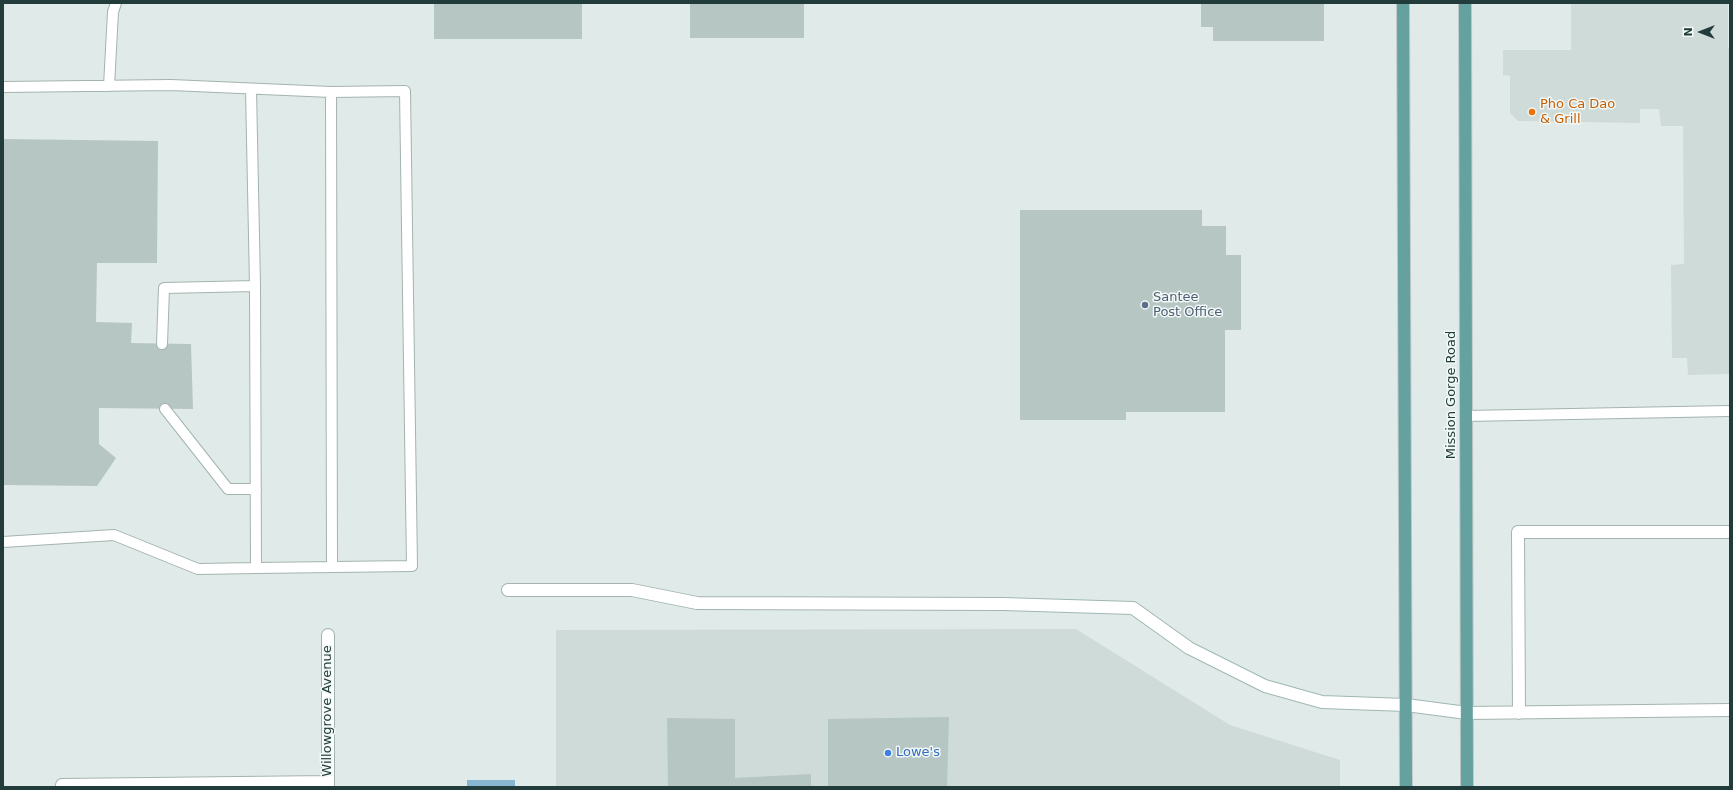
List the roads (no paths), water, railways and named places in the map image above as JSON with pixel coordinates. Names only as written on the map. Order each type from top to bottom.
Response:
[{"type":"main road","points":[[1403,3],[1406,787]]},
{"type":"main road","name":"Mission Gorge Road","points":[[1465,3],[1467,787]]},
{"type":"street","points":[[1519,713],[1518,532],[1730,532]]},
{"type":"street","points":[[508,590],[632,590],[697,603],[1003,604],[1133,608],[1189,648],[1265,686],[1322,702],[1406,705],[1467,713],[1730,710]]},
{"type":"street","name":"Willowgrove Avenue","points":[[328,635],[328,784]]},
{"type":"street","points":[[62,785],[328,784]]},
{"type":"lane","points":[[109,86],[113,12],[116,3]]},
{"type":"lane","points":[[3,87],[171,85],[331,92],[405,91],[412,566],[198,569],[114,535],[3,542]]},
{"type":"lane","points":[[251,89],[255,286],[256,568]]},
{"type":"lane","points":[[331,92],[332,567]]},
{"type":"lane","points":[[162,344],[164,288],[255,286]]},
{"type":"lane","points":[[166,409],[228,489],[256,489]]},
{"type":"lane","points":[[1466,416],[1730,411]]},
{"type":"water","points":[[467,780],[515,780],[515,787],[467,787]]},
{"type":"place","name":"Pho Ca Dao & Grill","points":[[1532,112]]},
{"type":"place","name":"Santee Post Office","points":[[1145,305]]},
{"type":"place","name":"Lowe's","points":[[888,753]]}]
